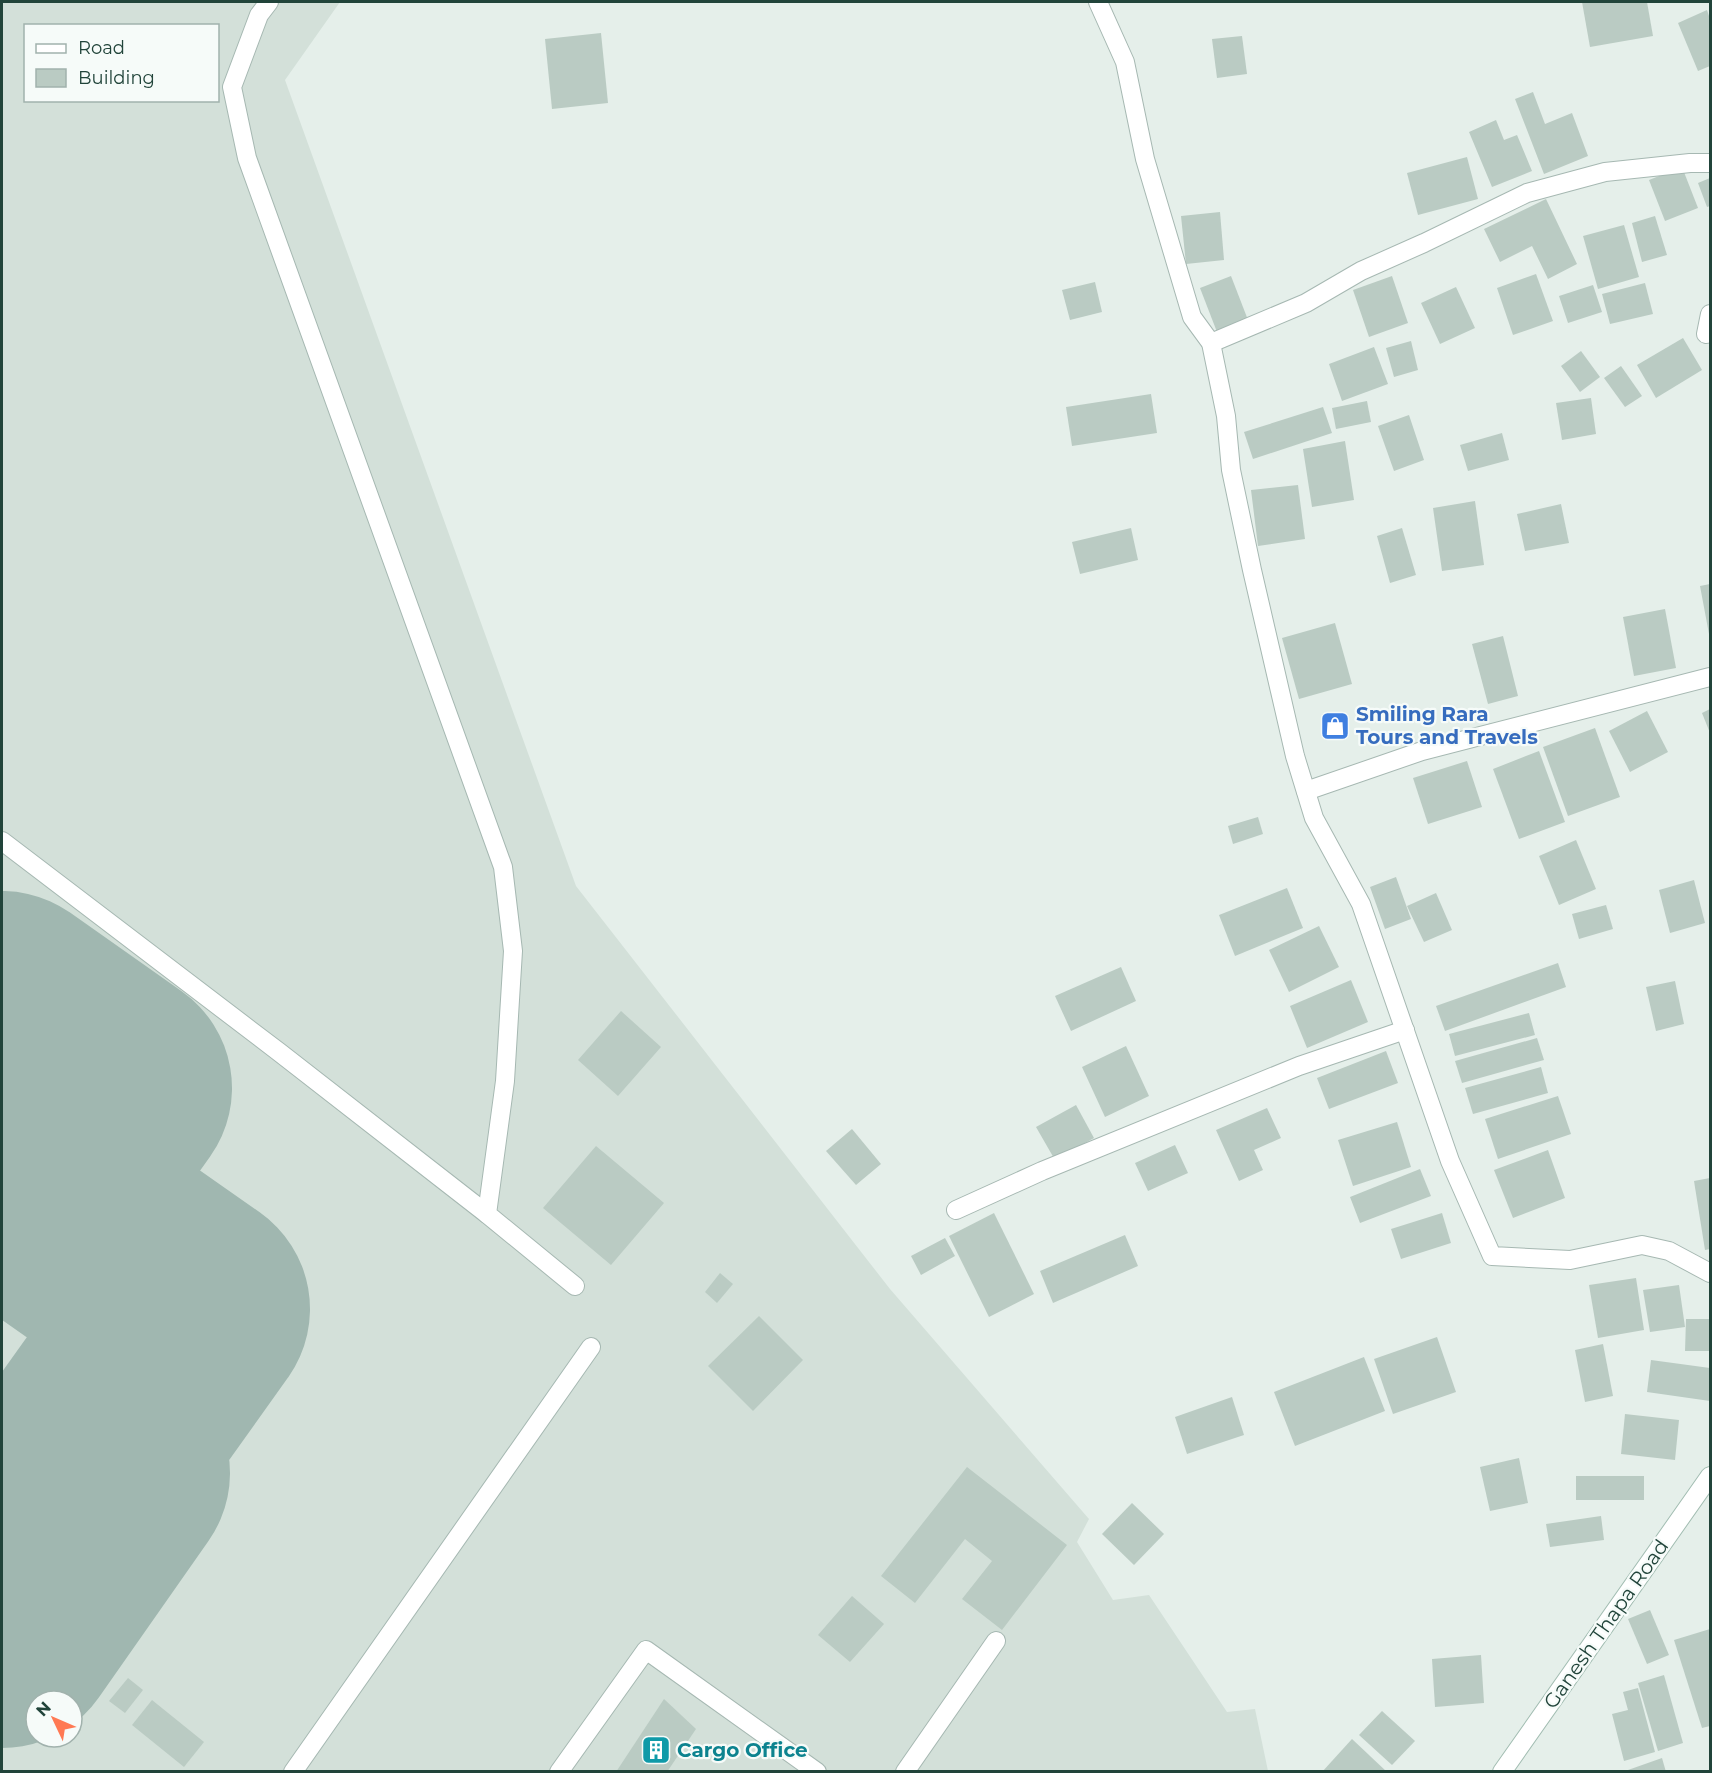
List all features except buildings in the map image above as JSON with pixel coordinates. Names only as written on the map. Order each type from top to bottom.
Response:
[{"type":"street","points":[[269,2],[259,15],[232,87],[247,158],[503,867],[513,951],[505,1082],[487,1214]]},
{"type":"street","points":[[1098,2],[1125,62],[1145,159],[1192,317],[1211,344],[1226,416],[1231,470],[1252,570],[1295,756],[1314,818],[1362,904],[1450,1161],[1492,1256],[1570,1260],[1642,1245],[1669,1251],[1710,1273]]},
{"type":"street","points":[[1211,344],[1306,303],[1361,271],[1527,194],[1605,172],[1690,163],[1710,164]]},
{"type":"street","points":[[1706,334],[1710,314]]},
{"type":"street","points":[[1306,791],[1422,751],[1710,677]]},
{"type":"street","points":[[2,841],[270,1045],[487,1214],[576,1287]]},
{"type":"street","points":[[956,1210],[1042,1171],[1288,1070],[1405,1030]]},
{"type":"street","points":[[293,1772],[591,1347]]},
{"type":"street","name":"Ganesh Thapa Road","points":[[1502,1772],[1710,1476]]},
{"type":"street","points":[[905,1772],[996,1641]]},
{"type":"street","points":[[559,1772],[646,1650],[817,1772]]},
{"type":"shaded area","points":[[2,2],[340,2],[285,80],[576,886],[890,1289],[1089,1519],[1077,1542],[1113,1600],[1149,1595],[1227,1712],[1255,1709],[1268,1771],[2,1772]]},
{"type":"taxiway","points":[[2,1062],[8,1071],[12,1091],[11,1113],[2,1143]]},
{"type":"runway","points":[[2,1009],[114,1088],[35,1199],[192,1309],[87,1456],[112,1473],[2,1630]]},
{"type":"place","name":"Smiling Rara Tours and Travels","points":[[1335,726]]},
{"type":"place","name":"Cargo Office","points":[[656,1750]]}]
